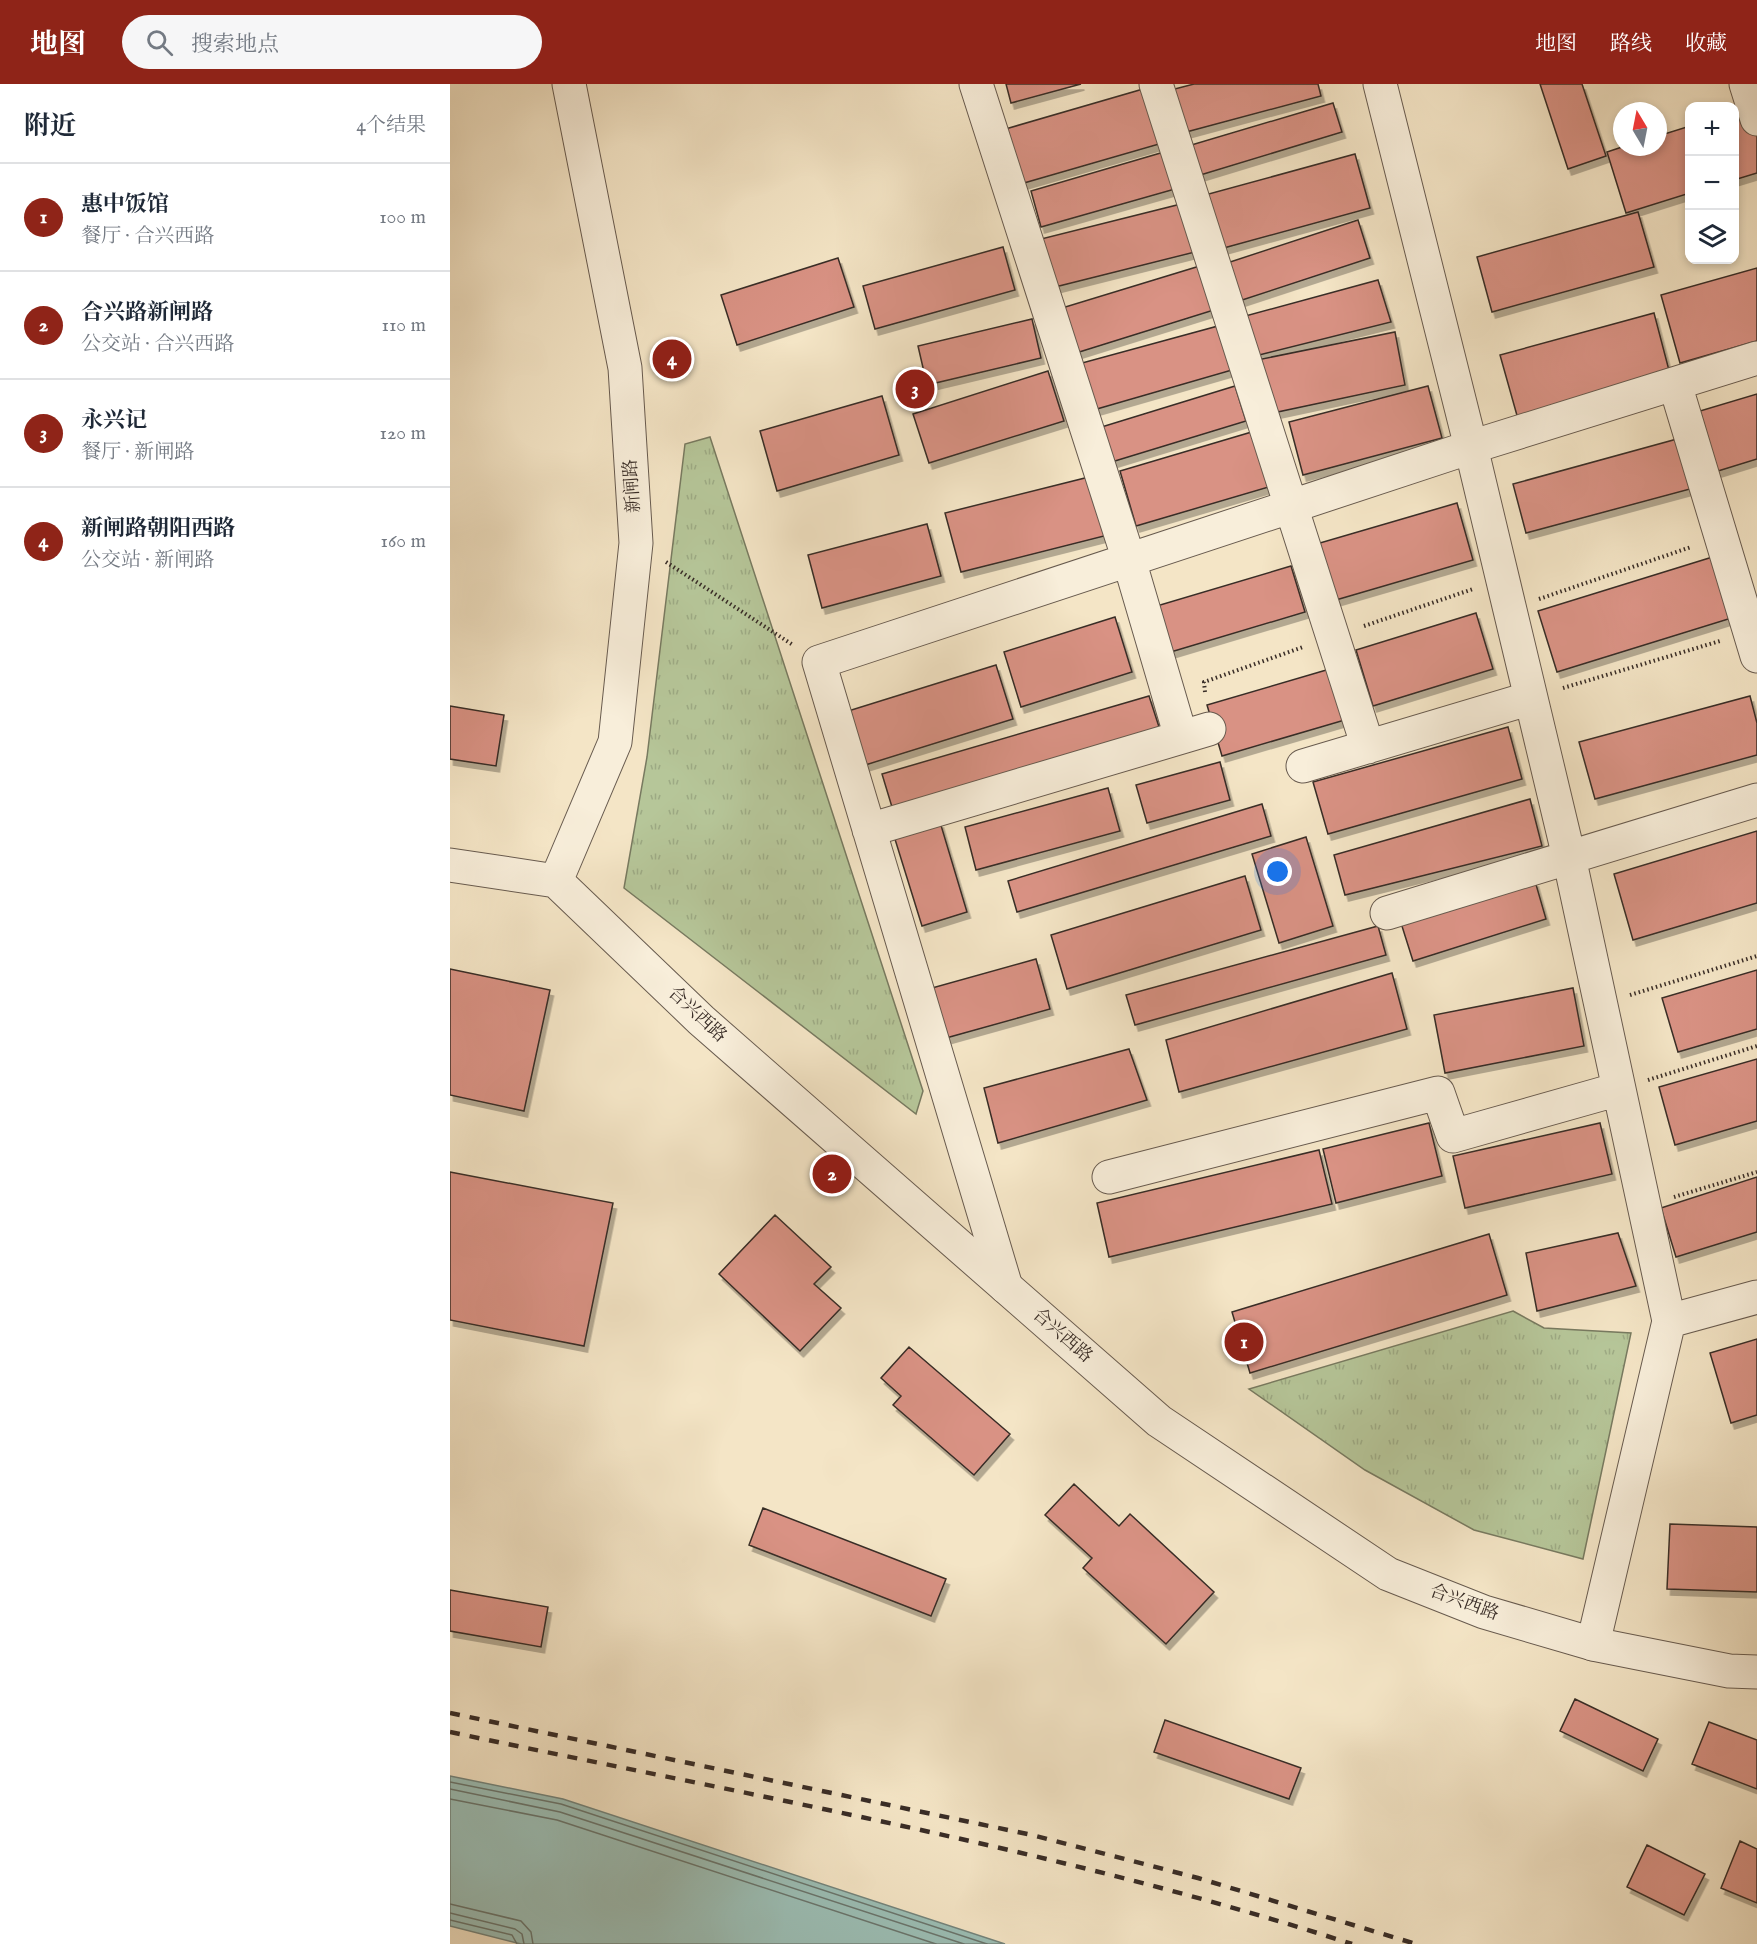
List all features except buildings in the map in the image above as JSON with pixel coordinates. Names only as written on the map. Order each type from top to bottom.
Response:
[{"type":"street","name":"新闸路","points":[[556,881],[615,742],[636,543],[625,368],[569,84]]},
{"type":"street","points":[[869,830],[1195,733],[1129,560],[976,84]]},
{"type":"street","points":[[1156,84],[1368,747]]},
{"type":"street","points":[[1380,84],[1471,447],[1569,857],[1669,1321],[1593,1644]]},
{"type":"street","points":[[1746,84],[1757,119]]},
{"type":"street","points":[[1006,1287],[819,662],[1471,447],[1757,358]]},
{"type":"street","points":[[1675,384],[1754,639]]},
{"type":"street","points":[[1303,766],[1531,698]]},
{"type":"street","points":[[1387,913],[1757,800]]},
{"type":"street","points":[[450,865],[556,881]]},
{"type":"street","name":"合兴西路","points":[[556,881],[701,1020],[1159,1421],[1388,1574],[1484,1612],[1593,1644],[1729,1671],[1757,1672]]},
{"type":"street","points":[[1109,1178],[1438,1093],[1453,1136],[1619,1089]]},
{"type":"street","points":[[1669,1321],[1757,1297]]},
{"type":"path","points":[[1510,609],[1721,537]]},
{"type":"path","points":[[636,543],[819,662]]},
{"type":"path","points":[[1531,698],[1754,639]]},
{"type":"path","points":[[1601,1003],[1757,956]]},
{"type":"path","points":[[1619,1089],[1757,1046]]},
{"type":"path","points":[[1644,1206],[1757,1172]]},
{"type":"green space","points":[[710,437],[923,1091],[916,1114],[624,888],[647,757],[685,444]]},
{"type":"green space","points":[[1513,1311],[1544,1328],[1631,1333],[1583,1559],[1474,1530],[1365,1470],[1249,1389]]},
{"type":"water","points":[[450,1776],[563,1799],[1005,1944],[521,1944],[450,1926]]},
{"type":"railway","points":[[450,1713],[1032,1835],[1198,1878],[1416,1944]]},
{"type":"railway","points":[[450,1732],[791,1802],[1017,1852],[1242,1910],[1352,1944]]},
{"type":"place","name":"新闸路朝阳西路","points":[[672,359]]},
{"type":"place","name":"永兴记","points":[[915,389]]},
{"type":"place","name":"合兴路新闸路","points":[[832,1174]]},
{"type":"place","name":"惠中饭馆","points":[[1244,1342]]}]
